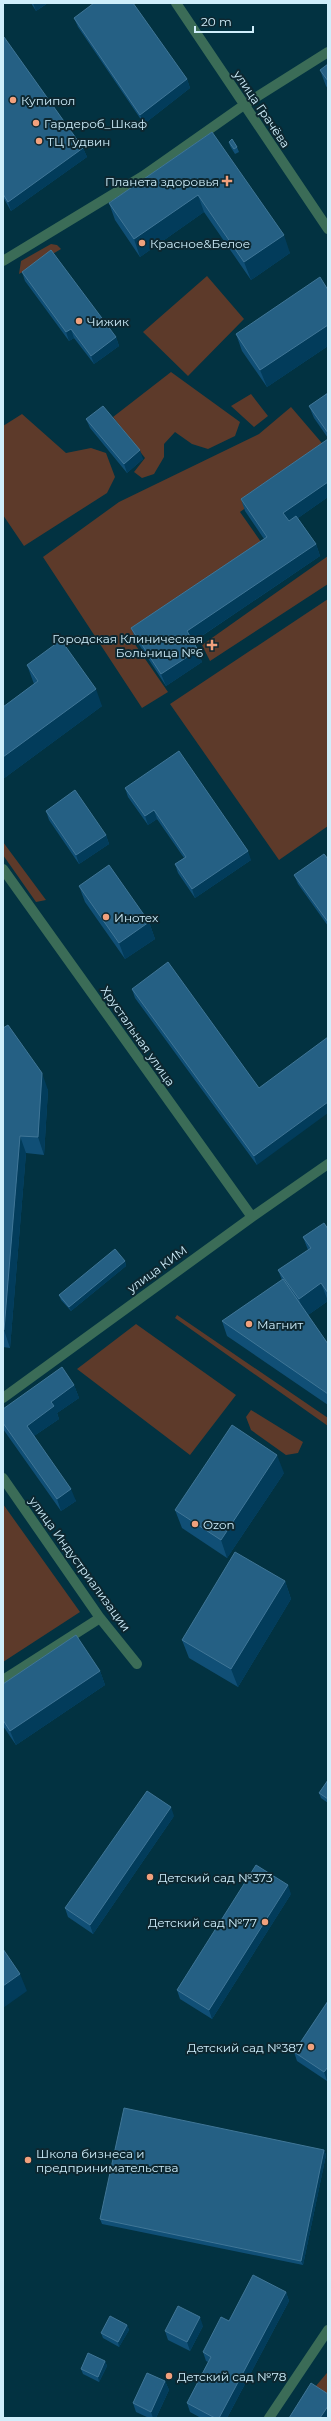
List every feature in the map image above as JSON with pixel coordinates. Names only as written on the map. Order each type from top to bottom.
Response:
[{"type":"street","name":"улица Грачёва","points":[[176,3],[328,228]]},
{"type":"street","points":[[3,261],[143,176],[244,105],[328,52]]},
{"type":"street","name":"Хрустальная улица","points":[[3,869],[252,1217]]},
{"type":"street","name":"улица КИМ","points":[[3,1398],[252,1217],[328,1164]]},
{"type":"street","name":"улица Индустриализации","points":[[3,1478],[100,1618],[137,1664]]},
{"type":"street","points":[[3,1680],[100,1618]]},
{"type":"street","points":[[269,2418],[328,2330]]},
{"type":"shaded area","points":[[51,244],[57,245],[61,249],[19,274],[21,261]]},
{"type":"shaded area","points":[[207,276],[244,319],[188,376],[143,332]]},
{"type":"shaded area","points":[[171,372],[240,422],[235,436],[208,449],[192,444],[175,432],[164,444],[164,457],[154,474],[142,478],[134,472],[145,458],[113,417]]},
{"type":"shaded area","points":[[251,394],[268,416],[254,427],[231,406]]},
{"type":"shaded area","points":[[291,407],[327,449],[240,512],[266,549],[132,640],[168,692],[142,708],[43,557],[119,502],[259,434]]},
{"type":"shaded area","points":[[22,414],[66,453],[91,448],[106,453],[115,477],[107,493],[24,546],[3,515],[3,426]]},
{"type":"shaded area","points":[[328,556],[328,584],[210,661],[202,645]]},
{"type":"shaded area","points":[[328,599],[328,826],[279,860],[170,704]]},
{"type":"shaded area","points":[[3,842],[46,900],[36,902],[3,855]]},
{"type":"shaded area","points":[[177,1315],[328,1418],[328,1426],[175,1318]]},
{"type":"shaded area","points":[[136,1324],[236,1395],[190,1455],[77,1369]]},
{"type":"shaded area","points":[[251,1410],[303,1442],[298,1453],[286,1455],[251,1430],[246,1417]]},
{"type":"shaded area","points":[[3,1504],[80,1612],[3,1662]]},
{"type":"shaded area","points":[[328,2372],[328,2418],[289,2418],[326,2374]]},
{"type":"building","points":[[94,3],[133,3],[187,79],[140,115],[74,18]]},
{"type":"building","name":"ТЦ Гудвин","points":[[3,37],[83,148],[8,202],[3,194]]},
{"type":"building","points":[[328,64],[328,81],[320,70]]},
{"type":"building","points":[[212,132],[284,235],[244,262],[198,195],[134,239],[109,203]]},
{"type":"building","points":[[232,139],[237,147],[234,149],[229,142]]},
{"type":"building","points":[[51,250],[116,337],[91,356],[71,329],[66,332],[22,272]]},
{"type":"building","points":[[320,277],[328,290],[328,325],[260,370],[236,334]]},
{"type":"building","points":[[328,393],[328,433],[309,406]]},
{"type":"building","points":[[103,406],[140,450],[124,464],[86,419]]},
{"type":"building","points":[[328,439],[328,482],[283,513],[289,521],[296,516],[316,544],[187,631],[198,650],[161,674],[131,628],[267,537],[241,499]]},
{"type":"building","points":[[61,640],[96,689],[3,757],[3,707],[38,681],[27,665]]},
{"type":"building","points":[[179,751],[248,851],[192,889],[175,864],[186,857],[154,810],[145,816],[125,788]]},
{"type":"building","points":[[75,790],[106,835],[76,855],[46,811]]},
{"type":"building","points":[[324,854],[328,859],[328,922],[294,875]]},
{"type":"building","points":[[109,865],[149,922],[119,943],[79,886]]},
{"type":"building","points":[[168,962],[259,1088],[328,1037],[328,1102],[254,1156],[132,989]]},
{"type":"building","points":[[8,1025],[42,1073],[38,1137],[20,1136],[3,1330],[3,1028]]},
{"type":"building","points":[[324,1223],[328,1229],[328,1293],[321,1283],[299,1299],[278,1270],[311,1248],[303,1237]]},
{"type":"building","points":[[115,1249],[125,1261],[69,1307],[59,1295]]},
{"type":"building","points":[[283,1279],[328,1344],[328,1394],[222,1321]]},
{"type":"building","points":[[62,1367],[74,1385],[51,1402],[54,1406],[27,1426],[71,1489],[57,1499],[3,1423],[3,1409]]},
{"type":"building","points":[[232,1425],[277,1455],[221,1540],[175,1510]]},
{"type":"building","points":[[235,1552],[285,1581],[231,1669],[182,1640]]},
{"type":"building","points":[[76,1635],[100,1671],[10,1731],[3,1720],[3,1684]]},
{"type":"building","points":[[328,1780],[328,1799],[319,1793]]},
{"type":"building","points":[[147,1791],[171,1807],[90,1925],[65,1908]]},
{"type":"building","points":[[256,1865],[288,1885],[209,2010],[177,1990]]},
{"type":"building","points":[[3,1949],[20,1974],[3,1986]]},
{"type":"building","points":[[328,2001],[328,2067],[324,2072],[294,2052]]},
{"type":"building","points":[[124,2108],[324,2150],[301,2261],[100,2219]]},
{"type":"building","points":[[253,2275],[286,2292],[219,2418],[215,2418],[187,2403],[211,2357],[203,2352],[221,2317],[229,2321]]},
{"type":"building","points":[[178,2306],[200,2317],[187,2342],[165,2331]]},
{"type":"building","points":[[110,2316],[127,2325],[118,2342],[101,2333]]},
{"type":"building","points":[[88,2353],[105,2361],[98,2377],[81,2369]]},
{"type":"building","points":[[147,2373],[165,2381],[151,2412],[133,2403]]},
{"type":"building","points":[[311,2383],[328,2394],[328,2406],[320,2418],[289,2418]]},
{"type":"place","name":"Купипол","points":[[13,100]]},
{"type":"place","name":"Гардероб_Шкаф","points":[[36,123]]},
{"type":"place","name":"ТЦ Гудвин","points":[[39,141]]},
{"type":"place","name":"Планета здоровья","points":[[227,181]]},
{"type":"place","name":"Красное&Белое","points":[[142,243]]},
{"type":"place","name":"Чижик","points":[[79,321]]},
{"type":"place","name":"Городская Клиническая Больница №6","points":[[212,645]]},
{"type":"place","name":"Инотех","points":[[106,917]]},
{"type":"place","name":"Магнит","points":[[249,1324]]},
{"type":"place","name":"Ozon","points":[[195,1524]]},
{"type":"place","name":"Детский сад №373","points":[[150,1877]]},
{"type":"place","name":"Детский сад №77","points":[[265,1922]]},
{"type":"place","name":"Детский сад №387","points":[[311,2047]]},
{"type":"place","name":"Школа бизнеса и предпринимательства","points":[[28,2160]]},
{"type":"place","name":"Детский сад №78","points":[[169,2376]]}]
